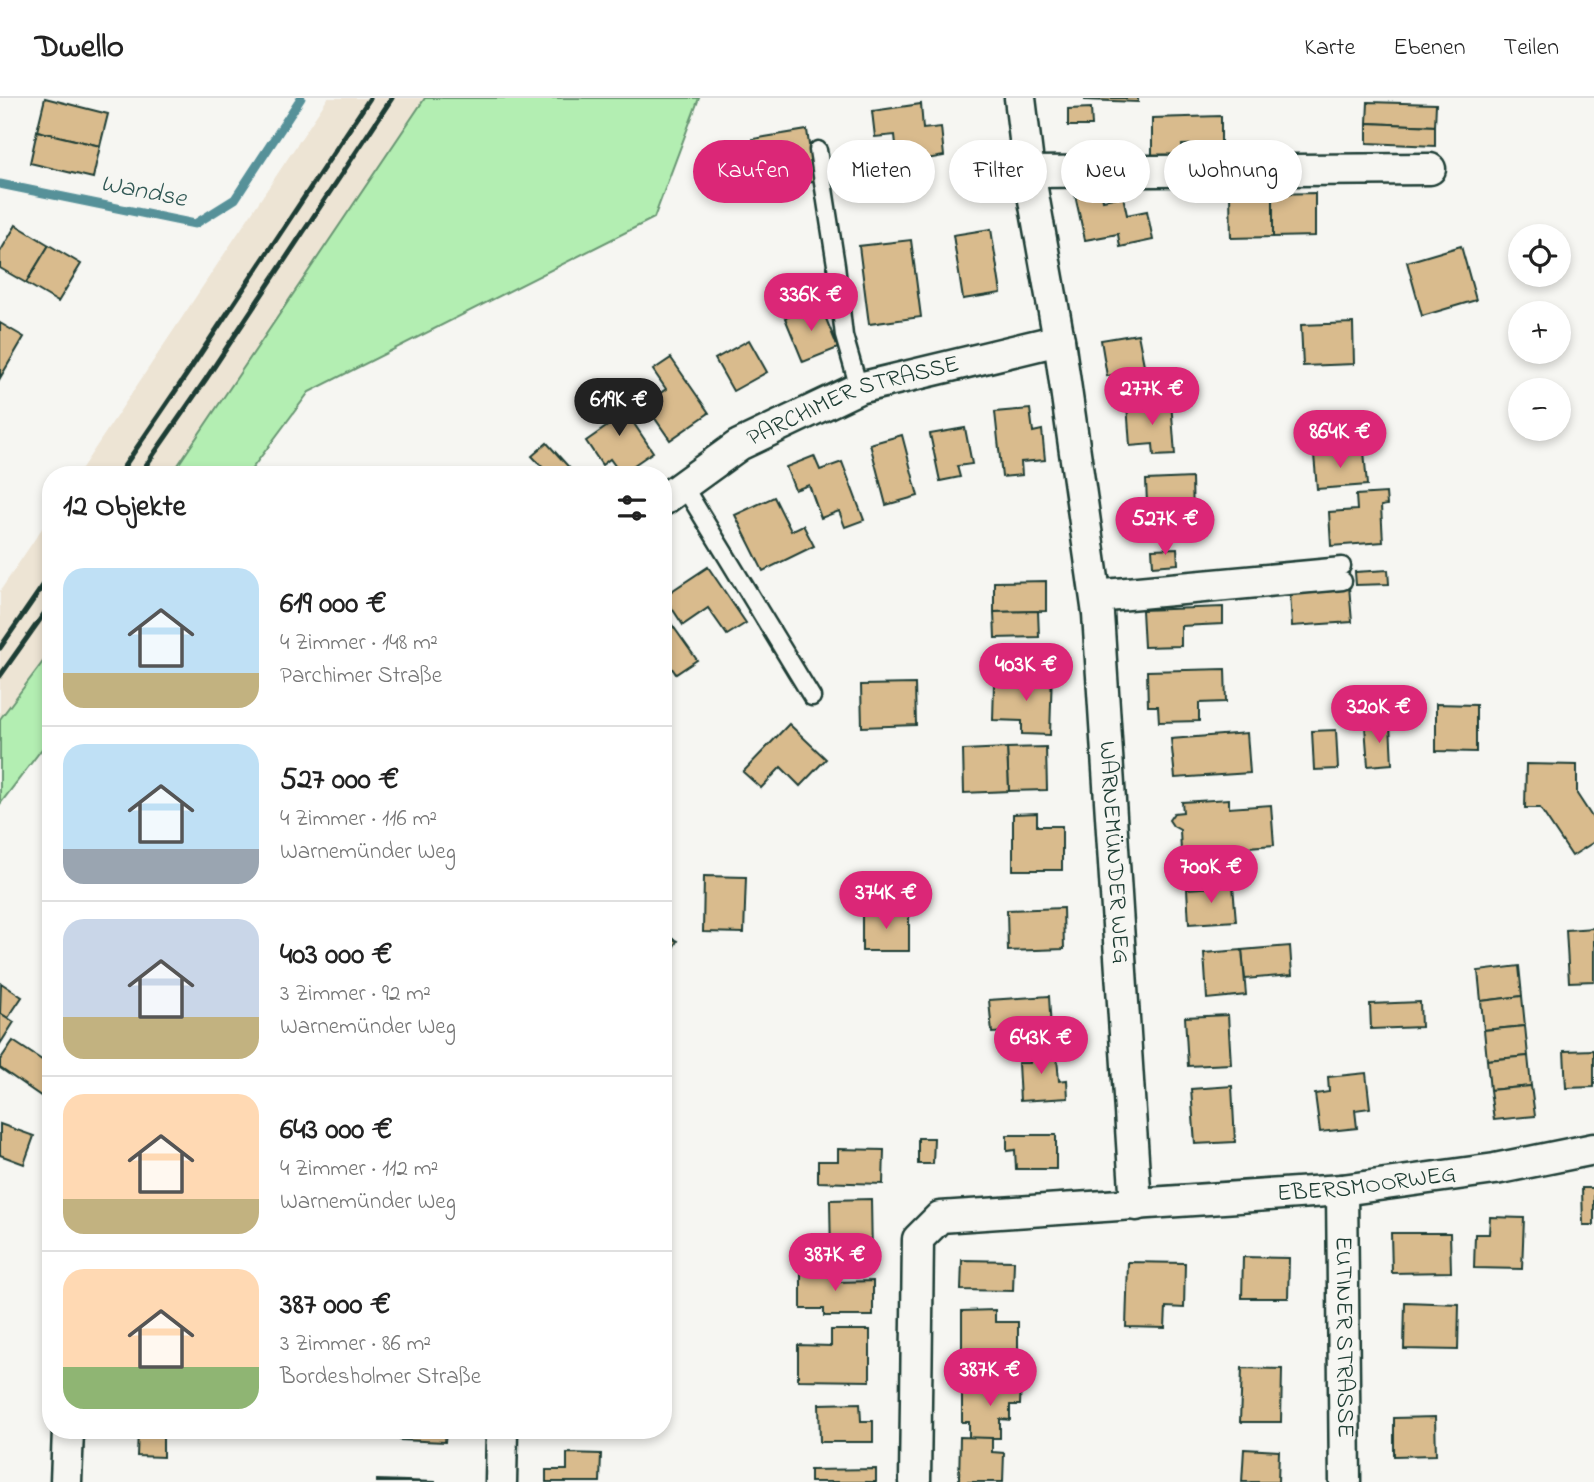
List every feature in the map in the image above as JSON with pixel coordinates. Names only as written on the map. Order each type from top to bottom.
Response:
[{"type":"street","name":"WARNEMÜNDER WEG","points":[[1020,98],[1025,140]]},
{"type":"street","points":[[1047,172],[1430,169]]},
{"type":"street","name":"WARNEMÜNDER WEG","points":[[1035,203],[1059,340],[1095,596],[1136,1205]]},
{"type":"street","name":"PARCHIMER STRASSE","points":[[673,492],[739,445],[859,388],[1059,340]]},
{"type":"street","name":"EBERSMOORWEG","points":[[915,1482],[918,1239],[940,1217],[1342,1190],[1495,1169],[1594,1149]]},
{"type":"street","name":"EUTINER STRASSE","points":[[1342,1190],[1345,1482]]},
{"type":"street","points":[[66,1482],[68,1439]]},
{"type":"street","points":[[501,1482],[502,1439]]},
{"type":"lane","points":[[818,150],[844,336],[859,388]]},
{"type":"lane","points":[[673,492],[812,697]]},
{"type":"lane","points":[[1095,596],[1342,573]]},
{"type":"shaded area","points":[[328,98],[425,98],[177,466],[83,466]]},
{"type":"shaded area","points":[[42,528],[42,663],[0,719],[0,591]]},
{"type":"green space","points":[[425,98],[699,98],[654,218],[309,392],[254,466],[177,466]]},
{"type":"green space","points":[[42,663],[42,749],[0,804],[0,719]]},
{"type":"building","points":[[45,98],[108,114],[100,146],[37,131]]},
{"type":"building","points":[[1138,98],[1138,102],[1085,100]]},
{"type":"building","points":[[1368,102],[1436,104],[1435,126],[1367,123]]},
{"type":"building","points":[[921,104],[923,129],[941,127],[944,156],[935,158],[935,140],[896,140],[895,135],[875,137],[872,111]]},
{"type":"building","points":[[1091,108],[1092,126],[1068,126],[1068,109]]},
{"type":"building","points":[[1221,116],[1221,140],[1164,140],[1164,157],[1152,157],[1152,118]]},
{"type":"building","points":[[1367,123],[1435,126],[1435,146],[1367,143]]},
{"type":"building","points":[[807,130],[808,140],[753,140]]},
{"type":"building","points":[[37,131],[100,146],[93,178],[30,163]]},
{"type":"building","points":[[1302,193],[1315,193],[1315,236],[1273,237],[1273,203],[1302,203]]},
{"type":"building","points":[[1077,203],[1124,203],[1127,215],[1147,211],[1153,240],[1120,247],[1118,234],[1085,240]]},
{"type":"building","points":[[1230,203],[1273,203],[1273,237],[1231,238]]},
{"type":"building","points":[[16,225],[49,245],[26,283],[0,268],[0,252]]},
{"type":"building","points":[[991,229],[1001,293],[963,299],[953,235]]},
{"type":"building","points":[[911,240],[921,317],[869,324],[859,246]]},
{"type":"building","points":[[49,245],[81,264],[58,302],[26,283]]},
{"type":"building","points":[[1461,246],[1476,300],[1422,316],[1407,262]]},
{"type":"building","points":[[820,304],[838,348],[803,362],[785,318]]},
{"type":"building","points":[[0,323],[24,337],[0,378]]},
{"type":"building","points":[[1353,323],[1354,364],[1303,366],[1301,325]]},
{"type":"building","points":[[1138,334],[1145,370],[1107,376],[1101,340]]},
{"type":"building","points":[[749,340],[767,372],[733,391],[715,359]]},
{"type":"building","points":[[671,358],[709,413],[670,440],[645,404],[666,389],[653,370]]},
{"type":"building","points":[[614,394],[653,452],[633,466],[615,466],[610,459],[602,465],[586,441],[609,425],[596,406]]},
{"type":"building","points":[[1171,401],[1175,455],[1154,456],[1153,444],[1130,446],[1127,404]]},
{"type":"building","points":[[1030,409],[1033,432],[1042,430],[1045,460],[1021,462],[1022,475],[1002,477],[995,412]]},
{"type":"building","points":[[965,428],[972,464],[957,466],[960,477],[940,481],[930,434]]},
{"type":"building","points":[[902,435],[918,496],[886,505],[870,444]]},
{"type":"building","points":[[547,443],[568,466],[541,466],[532,456]]},
{"type":"building","points":[[1364,451],[1367,485],[1317,489],[1314,455]]},
{"type":"building","points":[[814,456],[820,470],[842,462],[864,520],[845,527],[839,511],[821,518],[809,485],[795,490],[786,467]]},
{"type":"building","points":[[1192,478],[1193,518],[1169,519],[1169,527],[1148,527],[1146,480]]},
{"type":"building","points":[[1386,493],[1387,505],[1381,506],[1383,542],[1331,546],[1329,512],[1357,510],[1356,495]]},
{"type":"building","points":[[774,497],[791,531],[803,525],[814,546],[763,571],[735,515]]},
{"type":"building","points":[[1177,548],[1178,564],[1153,566],[1152,549]]},
{"type":"building","points":[[708,567],[746,623],[727,635],[708,608],[683,625],[672,608],[672,591]]},
{"type":"building","points":[[1388,570],[1389,584],[1356,585],[1355,572]]},
{"type":"building","points":[[1046,581],[1046,611],[994,612],[994,582]]},
{"type":"building","points":[[1349,586],[1352,622],[1292,626],[1290,591]]},
{"type":"building","points":[[1223,607],[1223,624],[1181,626],[1181,646],[1144,647],[1142,610]]},
{"type":"building","points":[[1038,611],[1039,637],[995,638],[994,612]]},
{"type":"building","points":[[672,625],[697,660],[676,674],[672,668]]},
{"type":"building","points":[[1225,669],[1226,702],[1199,703],[1199,721],[1159,722],[1158,706],[1148,706],[1147,671]]},
{"type":"building","points":[[1025,670],[1052,671],[1050,735],[1022,734],[1022,721],[993,720],[994,684],[1025,685]]},
{"type":"building","points":[[915,684],[916,725],[862,727],[861,685]]},
{"type":"building","points":[[1436,704],[1476,705],[1476,752],[1436,751]]},
{"type":"building","points":[[789,724],[826,759],[800,786],[781,767],[761,788],[743,772]]},
{"type":"building","points":[[1390,724],[1392,764],[1368,766],[1365,726]]},
{"type":"building","points":[[1336,730],[1338,769],[1314,770],[1312,731]]},
{"type":"building","points":[[1247,733],[1250,773],[1175,778],[1171,739]]},
{"type":"building","points":[[1046,747],[1047,790],[1009,791],[1007,748]]},
{"type":"building","points":[[1007,748],[1009,791],[964,793],[963,750]]},
{"type":"building","points":[[1526,764],[1577,765],[1577,794],[1594,820],[1594,842],[1572,856],[1540,808],[1525,808]]},
{"type":"building","points":[[1229,799],[1229,808],[1271,805],[1274,845],[1181,852],[1180,830],[1169,820],[1174,813],[1183,812],[1182,802]]},
{"type":"building","points":[[1037,813],[1037,826],[1062,826],[1062,870],[1013,870],[1013,814]]},
{"type":"building","points":[[704,876],[746,877],[744,933],[703,932]]},
{"type":"building","points":[[1233,886],[1236,921],[1189,924],[1187,889]]},
{"type":"building","points":[[1063,908],[1064,949],[1008,951],[1007,910]]},
{"type":"building","points":[[909,910],[909,951],[862,951],[862,911]]},
{"type":"building","points":[[1594,928],[1594,981],[1569,982],[1566,930]]},
{"type":"building","points":[[1290,946],[1292,975],[1245,979],[1242,950]]},
{"type":"building","points":[[1242,950],[1246,995],[1207,999],[1204,953]]},
{"type":"building","points":[[1519,966],[1522,996],[1481,1001],[1478,971]]},
{"type":"building","points":[[1,983],[22,997],[8,1018],[0,1013]]},
{"type":"building","points":[[1049,996],[1051,1030],[1055,1030],[1056,1046],[1009,1049],[1008,1032],[992,1033],[989,1000]]},
{"type":"building","points":[[1522,996],[1525,1026],[1484,1030],[1481,1001]]},
{"type":"building","points":[[1420,1002],[1421,1027],[1371,1029],[1370,1004]]},
{"type":"building","points":[[0,1013],[14,1022],[0,1044]]},
{"type":"building","points":[[1228,1015],[1231,1064],[1188,1066],[1185,1017]]},
{"type":"building","points":[[1525,1026],[1528,1056],[1487,1060],[1484,1030]]},
{"type":"building","points":[[13,1041],[42,1060],[42,1097],[0,1068],[0,1060]]},
{"type":"building","points":[[1056,1046],[1059,1081],[1067,1080],[1068,1098],[1020,1101],[1018,1063],[1030,1063],[1029,1048]]},
{"type":"building","points":[[1594,1050],[1594,1087],[1566,1088],[1564,1051]]},
{"type":"building","points":[[1528,1056],[1531,1086],[1490,1090],[1487,1060]]},
{"type":"building","points":[[1366,1073],[1370,1108],[1355,1110],[1357,1128],[1320,1132],[1315,1094],[1329,1092],[1328,1077]]},
{"type":"building","points":[[1232,1086],[1235,1142],[1195,1144],[1191,1089]]},
{"type":"building","points":[[1531,1086],[1535,1116],[1494,1120],[1490,1090]]},
{"type":"building","points":[[0,1124],[34,1136],[24,1164],[0,1155]]},
{"type":"building","points":[[1007,1135],[1056,1135],[1056,1169],[1016,1169],[1015,1150],[1007,1151]]},
{"type":"building","points":[[918,1138],[934,1138],[933,1164],[918,1164]]},
{"type":"building","points":[[838,1149],[884,1150],[883,1184],[818,1182],[818,1161],[838,1161]]},
{"type":"building","points":[[1582,1188],[1594,1188],[1594,1225],[1583,1225]]},
{"type":"building","points":[[871,1199],[872,1256],[831,1257],[830,1200]]},
{"type":"building","points":[[1490,1217],[1524,1218],[1522,1269],[1474,1268],[1475,1234],[1489,1234]]},
{"type":"building","points":[[1391,1233],[1450,1233],[1451,1272],[1392,1273]]},
{"type":"building","points":[[1243,1257],[1289,1258],[1288,1298],[1242,1298]]},
{"type":"building","points":[[962,1260],[1014,1261],[1013,1291],[961,1290]]},
{"type":"building","points":[[1128,1262],[1185,1263],[1184,1308],[1166,1307],[1165,1328],[1126,1327]]},
{"type":"building","points":[[801,1265],[836,1265],[836,1282],[873,1281],[873,1316],[824,1316],[824,1309],[801,1309]]},
{"type":"building","points":[[1405,1302],[1459,1304],[1458,1350],[1404,1349]]},
{"type":"building","points":[[995,1310],[995,1322],[1018,1322],[1018,1361],[962,1361],[962,1311]]},
{"type":"building","points":[[831,1330],[870,1330],[870,1381],[798,1380],[798,1345],[831,1346]]},
{"type":"building","points":[[1242,1368],[1282,1369],[1281,1422],[1240,1422]]},
{"type":"building","points":[[996,1380],[1021,1380],[1020,1405],[1010,1405],[1010,1420],[1000,1419],[1000,1438],[969,1438],[969,1422],[962,1422],[962,1390],[996,1391]]},
{"type":"building","points":[[860,1403],[861,1421],[873,1421],[873,1442],[820,1442],[819,1404]]},
{"type":"building","points":[[1435,1417],[1436,1455],[1394,1456],[1394,1418]]},
{"type":"building","points":[[960,1437],[992,1438],[992,1452],[1004,1453],[1003,1482],[959,1482]]},
{"type":"building","points":[[138,1439],[163,1439],[163,1457],[137,1456]]},
{"type":"building","points":[[400,1439],[445,1439],[445,1442]]},
{"type":"building","points":[[1244,1449],[1279,1451],[1278,1482],[1242,1482]]},
{"type":"building","points":[[567,1453],[601,1454],[600,1482],[546,1482],[546,1470],[567,1470]]},
{"type":"building","points":[[876,1469],[876,1482],[810,1482],[810,1470]]},
{"type":"building","points":[[377,1480],[436,1482],[377,1482]]},
{"type":"waterway","name":"Wandse","points":[[0,184],[195,224],[235,199],[301,98]]},
{"type":"railway","points":[[124,466],[370,98]]},
{"type":"railway","points":[[146,466],[392,98]]},
{"type":"railway","points":[[0,648],[42,587]]},
{"type":"railway","points":[[0,676],[42,617]]}]
